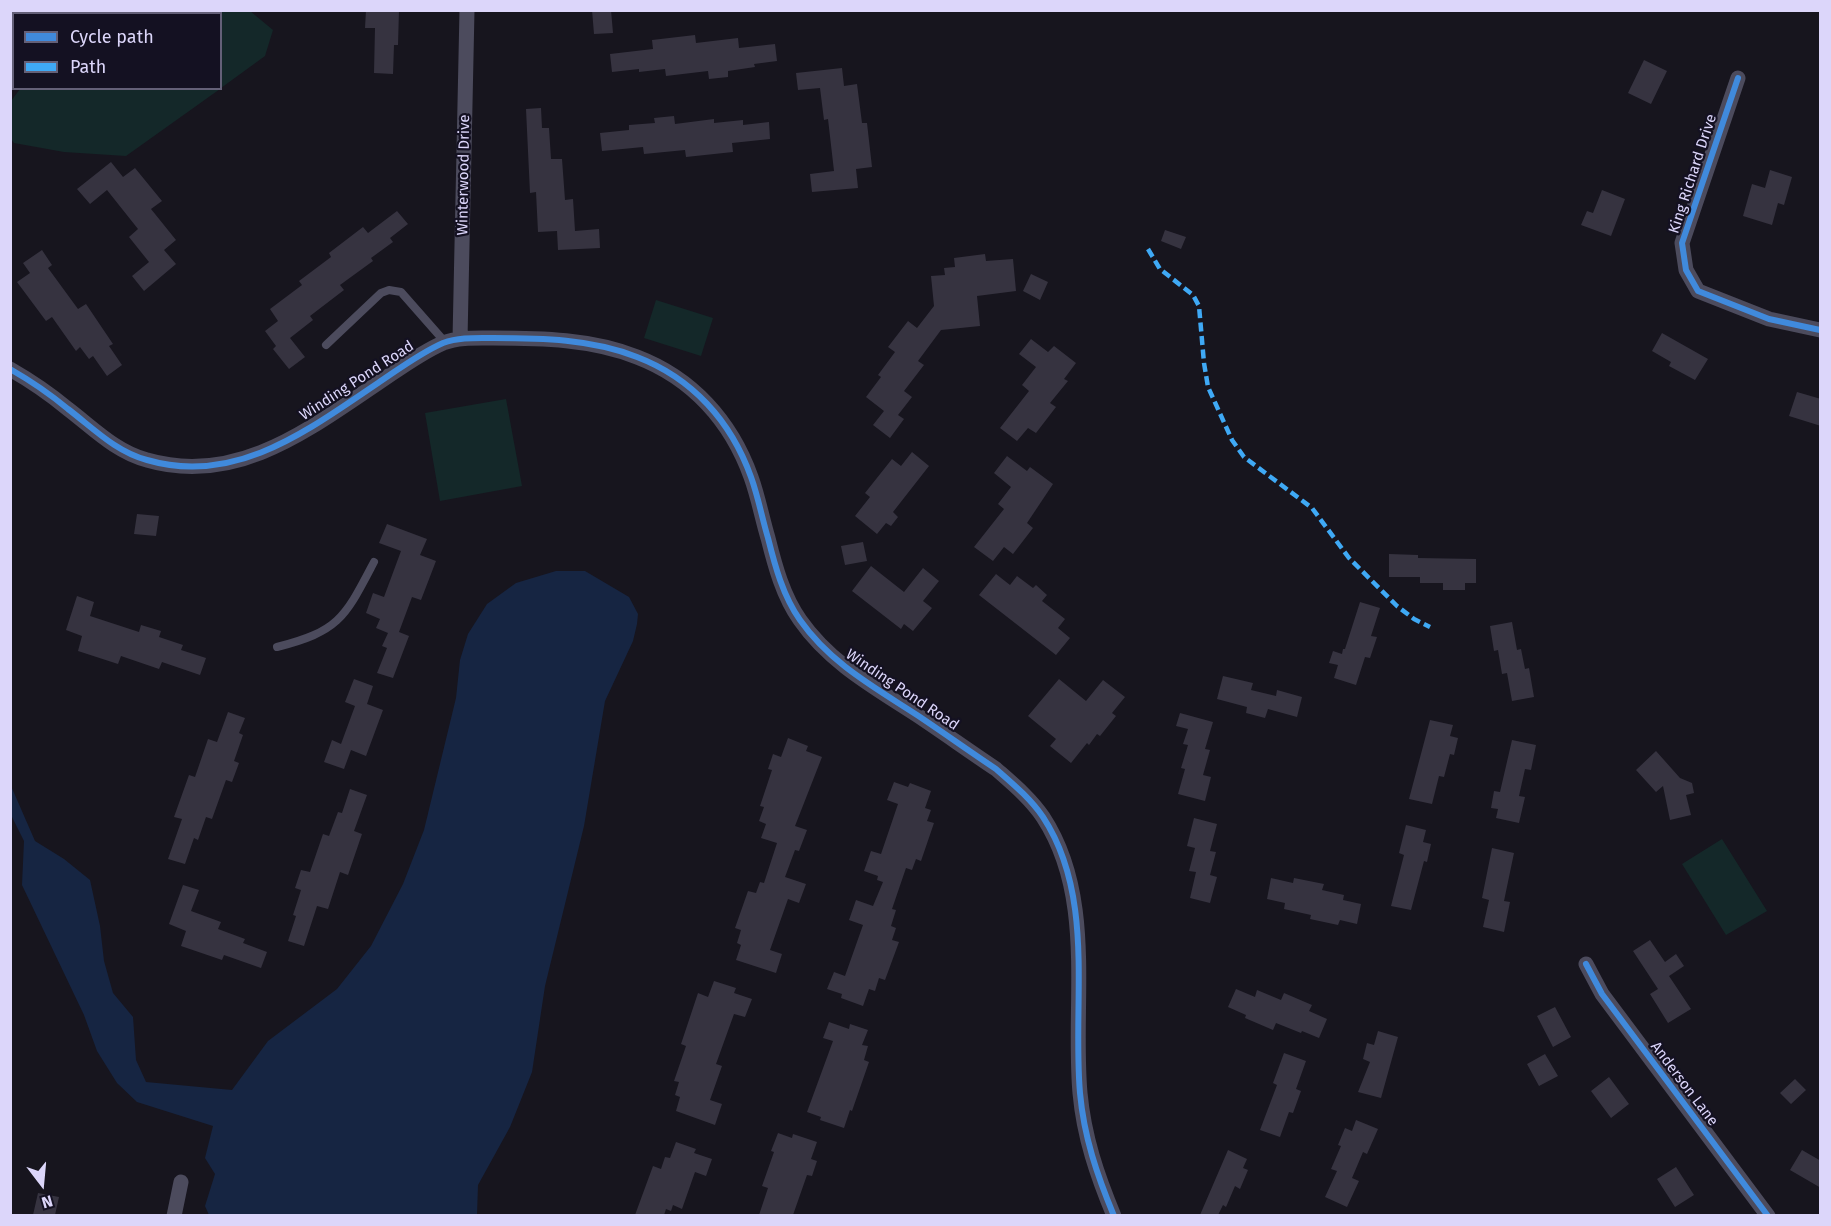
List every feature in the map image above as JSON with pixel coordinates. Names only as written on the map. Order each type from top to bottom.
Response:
[{"type":"street","name":"Winterwood Drive","points":[[460,339],[467,10]]},
{"type":"street","name":"King Richard Drive","points":[[1738,78],[1682,243],[1686,270],[1698,291],[1769,319],[1821,330]]},
{"type":"street","name":"Winding Pond Road","points":[[10,369],[37,385],[102,436],[128,453],[166,465],[192,467],[229,464],[263,453],[345,405],[410,361],[445,342],[460,339],[535,339],[604,346],[634,355],[656,365],[695,392],[712,407],[733,438],[751,476],[784,591],[805,627],[835,660],[853,674],[996,769],[1029,798],[1054,837],[1066,865],[1077,921],[1079,1065],[1084,1123],[1096,1172],[1114,1215]]},
{"type":"street","name":"Anderson Lane","points":[[1586,964],[1602,994],[1768,1215]]},
{"type":"street","points":[[174,1215],[181,1182]]},
{"type":"lane","points":[[326,345],[381,293],[389,290],[400,292],[445,342]]},
{"type":"lane","points":[[277,647],[319,633],[343,617],[374,562]]},
{"type":"green space","points":[[71,10],[250,11],[273,30],[265,56],[222,87],[222,12],[70,12]]},
{"type":"green space","points":[[19,90],[219,90],[126,156],[64,152],[14,143],[11,139],[11,101]]},
{"type":"green space","points":[[656,300],[713,318],[701,356],[644,338]]},
{"type":"green space","points":[[506,399],[522,486],[440,501],[425,413]]},
{"type":"green space","points":[[1722,839],[1767,911],[1726,935],[1682,864]]},
{"type":"water","points":[[556,571],[585,571],[629,597],[638,614],[637,624],[633,641],[605,701],[584,826],[545,986],[532,1072],[510,1127],[478,1185],[477,1215],[209,1215],[205,1206],[215,1174],[205,1158],[213,1126],[137,1102],[117,1083],[97,1051],[84,1015],[22,885],[24,841],[11,815],[11,786],[35,841],[64,859],[90,880],[100,926],[104,961],[113,993],[133,1017],[136,1060],[146,1082],[232,1090],[268,1041],[337,989],[371,946],[403,884],[424,830],[456,698],[460,660],[468,634],[487,604],[516,583]]},
{"type":"building","points":[[366,10],[399,10],[398,45],[394,45],[393,74],[374,73],[375,28],[365,28]]},
{"type":"building","points":[[592,10],[611,10],[613,33],[594,34]]},
{"type":"building","points":[[695,35],[696,43],[738,38],[739,48],[775,44],[777,61],[754,64],[755,67],[728,71],[728,77],[709,79],[708,71],[666,76],[665,69],[612,72],[610,54],[653,49],[652,40]]},
{"type":"building","points":[[1644,60],[1667,71],[1651,104],[1628,93]]},
{"type":"building","points":[[842,68],[844,86],[857,84],[862,123],[867,123],[872,167],[856,169],[858,188],[812,192],[810,174],[834,171],[828,119],[824,120],[820,88],[798,90],[796,73]]},
{"type":"building","points":[[541,108],[542,128],[549,128],[551,159],[562,159],[565,200],[573,199],[575,231],[599,229],[600,248],[558,250],[557,231],[538,232],[536,192],[530,193],[526,109]]},
{"type":"building","points":[[674,116],[675,124],[714,119],[714,123],[743,120],[743,125],[769,122],[770,139],[732,143],[733,152],[686,157],[685,150],[644,154],[643,147],[602,151],[600,133],[629,130],[629,125],[655,123],[654,118]]},
{"type":"building","points":[[111,162],[123,177],[135,168],[162,201],[151,209],[176,240],[164,250],[176,264],[144,291],[132,276],[149,262],[129,237],[138,229],[107,190],[90,204],[77,189]]},
{"type":"building","points":[[1770,170],[1792,177],[1784,205],[1778,203],[1772,225],[1743,216],[1752,184],[1765,188]]},
{"type":"building","points":[[1602,190],[1625,199],[1611,236],[1581,225],[1587,211],[1593,213]]},
{"type":"building","points":[[397,211],[408,224],[390,238],[393,242],[371,258],[373,261],[340,285],[344,290],[310,316],[313,320],[290,338],[305,357],[289,369],[273,349],[276,346],[265,331],[278,321],[270,309],[302,285],[299,281],[331,257],[329,253],[363,227],[368,233]]},
{"type":"building","points":[[1165,230],[1186,237],[1181,249],[1161,241]]},
{"type":"building","points":[[42,250],[52,265],[48,268],[78,309],[86,304],[113,344],[109,346],[122,365],[107,376],[93,356],[89,359],[80,347],[76,351],[52,317],[46,321],[17,282],[30,273],[23,263]]},
{"type":"building","points":[[985,254],[986,261],[1013,259],[1016,291],[977,296],[980,326],[941,330],[918,361],[924,365],[904,391],[912,397],[898,415],[904,419],[890,438],[873,425],[884,411],[866,397],[881,377],[878,375],[895,352],[888,347],[908,321],[917,328],[934,306],[931,276],[945,275],[944,268],[955,267],[954,258]]},
{"type":"building","points":[[1031,274],[1048,282],[1040,300],[1023,291]]},
{"type":"building","points":[[1662,333],[1708,359],[1695,380],[1669,366],[1671,362],[1652,351]]},
{"type":"building","points":[[1031,339],[1048,352],[1054,346],[1076,363],[1064,379],[1068,381],[1050,403],[1056,407],[1036,433],[1028,428],[1017,441],[1000,428],[1029,391],[1022,385],[1036,367],[1019,354]]},
{"type":"building","points":[[1797,392],[1821,399],[1821,426],[1789,416]]},
{"type":"building","points":[[912,452],[929,466],[893,512],[898,517],[891,526],[886,523],[877,534],[855,516],[870,497],[865,493],[892,459],[901,466]]},
{"type":"building","points":[[1007,456],[1027,471],[1030,467],[1053,484],[1027,523],[1033,528],[1013,554],[1004,547],[993,561],[974,547],[1004,509],[998,504],[1011,487],[994,473]]},
{"type":"building","points":[[137,514],[159,516],[156,536],[134,534]]},
{"type":"building","points":[[387,524],[427,539],[420,555],[436,561],[421,600],[412,597],[399,632],[409,636],[393,678],[377,673],[387,648],[382,646],[388,633],[376,628],[380,619],[366,613],[373,593],[384,597],[401,551],[379,543]]},
{"type":"building","points":[[863,542],[867,561],[845,565],[841,546]]},
{"type":"building","points":[[1389,554],[1418,555],[1418,558],[1476,559],[1476,583],[1465,583],[1465,590],[1443,590],[1443,583],[1420,583],[1420,577],[1389,577]]},
{"type":"building","points":[[871,566],[904,592],[923,568],[939,581],[923,601],[932,608],[913,631],[904,624],[901,629],[852,591]]},
{"type":"building","points":[[996,574],[1010,585],[1017,576],[1033,588],[1036,585],[1047,595],[1042,601],[1065,619],[1058,628],[1070,638],[1056,655],[979,595]]},
{"type":"building","points":[[77,596],[94,602],[90,616],[139,632],[141,625],[161,631],[159,637],[183,645],[181,650],[206,658],[200,675],[162,662],[159,669],[121,656],[118,664],[78,651],[82,636],[66,630]]},
{"type":"building","points":[[1360,602],[1380,608],[1371,636],[1377,637],[1370,658],[1365,657],[1356,685],[1334,678],[1338,665],[1329,663],[1333,651],[1342,654],[1345,649]]},
{"type":"building","points":[[1512,622],[1517,650],[1521,649],[1525,669],[1529,668],[1534,697],[1512,701],[1507,673],[1502,674],[1498,650],[1494,651],[1490,626]]},
{"type":"building","points":[[1223,676],[1253,683],[1251,690],[1276,696],[1277,690],[1302,697],[1297,717],[1268,709],[1265,718],[1246,713],[1247,707],[1217,699]]},
{"type":"building","points":[[354,679],[373,686],[367,704],[383,710],[366,756],[351,750],[344,769],[324,762],[332,740],[341,744],[355,706],[345,702]]},
{"type":"building","points":[[1059,679],[1086,701],[1103,680],[1125,697],[1112,713],[1116,716],[1100,736],[1097,734],[1089,745],[1087,743],[1071,763],[1050,746],[1056,739],[1028,716]]},
{"type":"building","points":[[228,712],[245,718],[239,733],[243,735],[234,761],[239,763],[232,782],[226,780],[212,819],[206,817],[198,840],[194,838],[185,864],[168,859],[182,819],[174,817],[189,775],[195,777],[208,739],[217,742]]},
{"type":"building","points":[[1180,713],[1213,722],[1205,749],[1210,750],[1203,775],[1211,777],[1205,801],[1178,794],[1185,769],[1181,768],[1188,745],[1183,744],[1188,729],[1176,726]]},
{"type":"building","points":[[1430,720],[1453,725],[1450,736],[1458,738],[1454,755],[1450,754],[1444,777],[1439,776],[1432,804],[1409,799]]},
{"type":"building","points":[[788,738],[808,746],[806,751],[822,757],[795,826],[807,830],[799,851],[795,850],[785,877],[806,884],[799,903],[788,899],[770,950],[782,954],[776,973],[736,960],[741,945],[737,943],[741,930],[735,928],[748,891],[756,893],[760,882],[764,883],[777,843],[761,838],[766,824],[759,821],[764,807],[760,806],[772,770],[768,769],[773,754],[781,757]]},
{"type":"building","points":[[1512,740],[1536,745],[1531,770],[1525,769],[1519,796],[1525,797],[1519,823],[1496,818],[1498,809],[1491,808],[1494,791],[1500,792]]},
{"type":"building","points":[[1656,751],[1680,778],[1692,783],[1694,793],[1686,795],[1691,815],[1670,820],[1663,786],[1656,792],[1636,770]]},
{"type":"building","points":[[894,782],[908,787],[910,783],[931,791],[925,808],[931,810],[927,821],[934,823],[921,861],[916,859],[912,870],[906,868],[892,909],[896,910],[891,926],[896,928],[892,940],[899,942],[885,980],[879,978],[875,991],[869,989],[863,1006],[841,998],[842,994],[827,989],[834,972],[845,976],[863,925],[849,920],[856,900],[873,906],[883,882],[877,880],[878,876],[864,871],[871,851],[881,854],[898,804],[887,800]]},
{"type":"building","points":[[350,789],[367,795],[354,831],[362,834],[348,875],[340,872],[328,909],[317,906],[304,946],[288,941],[301,890],[295,888],[301,870],[310,872],[323,834],[329,836],[338,812],[342,813]]},
{"type":"building","points":[[1194,818],[1217,824],[1210,851],[1216,852],[1210,875],[1217,877],[1210,903],[1190,898],[1196,872],[1189,871],[1195,848],[1187,846]]},
{"type":"building","points":[[1406,825],[1426,830],[1423,842],[1431,844],[1411,910],[1391,906],[1404,855],[1399,853]]},
{"type":"building","points":[[1492,848],[1514,853],[1504,901],[1510,902],[1504,932],[1483,927],[1489,900],[1482,898]]},
{"type":"building","points":[[1271,878],[1293,883],[1294,878],[1324,884],[1322,890],[1344,895],[1343,900],[1361,904],[1357,924],[1340,920],[1338,925],[1310,919],[1311,915],[1284,909],[1285,903],[1267,899]]},
{"type":"building","points":[[183,885],[199,890],[191,911],[221,922],[218,929],[245,939],[243,943],[267,952],[261,968],[224,955],[222,960],[181,946],[186,931],[169,924]]},
{"type":"building","points":[[1650,940],[1665,962],[1676,954],[1684,966],[1669,976],[1691,1009],[1668,1023],[1650,994],[1658,989],[1633,951]]},
{"type":"building","points":[[714,981],[736,988],[734,993],[752,999],[745,1017],[734,1014],[716,1064],[722,1066],[710,1100],[722,1104],[715,1125],[676,1111],[680,1097],[675,1095],[679,1082],[674,1081],[686,1046],[681,1044],[698,993],[708,997]]},
{"type":"building","points":[[1236,989],[1255,997],[1257,990],[1281,1000],[1284,993],[1312,1005],[1309,1011],[1327,1019],[1319,1038],[1276,1023],[1273,1030],[1245,1018],[1246,1015],[1228,1007]]},
{"type":"building","points":[[1555,1007],[1571,1037],[1553,1047],[1537,1016]]},
{"type":"building","points":[[829,1022],[849,1029],[850,1024],[868,1030],[862,1045],[868,1046],[864,1060],[869,1062],[844,1128],[820,1120],[821,1117],[807,1112],[833,1041],[823,1038]]},
{"type":"building","points":[[1378,1031],[1398,1037],[1381,1098],[1358,1092],[1370,1062],[1363,1059],[1367,1043],[1374,1045]]},
{"type":"building","points":[[1284,1053],[1306,1061],[1296,1089],[1301,1091],[1293,1113],[1289,1112],[1280,1137],[1260,1130],[1277,1085],[1273,1083]]},
{"type":"building","points":[[1545,1054],[1558,1076],[1539,1086],[1527,1064]]},
{"type":"building","points":[[1609,1077],[1629,1104],[1611,1118],[1591,1091]]},
{"type":"building","points":[[1795,1079],[1806,1090],[1791,1104],[1780,1093]]},
{"type":"building","points":[[1356,1120],[1378,1129],[1367,1154],[1363,1152],[1352,1178],[1359,1181],[1347,1207],[1325,1197],[1337,1171],[1331,1169],[1341,1146],[1338,1145],[1345,1128],[1352,1131]]},
{"type":"building","points":[[778,1133],[792,1138],[793,1134],[817,1142],[811,1159],[817,1161],[812,1176],[807,1175],[793,1215],[759,1215],[768,1188],[762,1186]]},
{"type":"building","points":[[676,1142],[696,1149],[694,1153],[712,1159],[706,1176],[695,1172],[682,1209],[673,1205],[671,1211],[666,1209],[664,1215],[635,1215],[653,1166],[661,1169],[665,1157],[670,1158]]},
{"type":"building","points":[[1228,1150],[1247,1159],[1243,1168],[1248,1170],[1240,1189],[1235,1186],[1226,1207],[1223,1205],[1218,1215],[1200,1215]]},
{"type":"building","points":[[1802,1150],[1821,1161],[1821,1188],[1790,1170]]},
{"type":"building","points":[[1676,1167],[1694,1195],[1675,1207],[1657,1179]]},
{"type":"building","points":[[38,1193],[59,1197],[55,1215],[33,1215]]},
{"type":"marked path","points":[[1148,249],[1160,269],[1193,295],[1199,306],[1208,387],[1232,440],[1244,457],[1312,508],[1349,558],[1397,606],[1414,619],[1430,627]]},
{"type":"cycle path","points":[[1738,78],[1682,243],[1686,270],[1698,291],[1769,319],[1820,330]]},
{"type":"cycle path","points":[[10,369],[33,383],[105,439],[125,451],[147,460],[180,466],[211,466],[270,449],[325,419],[426,352],[443,343],[468,338],[548,339],[602,346],[657,366],[692,389],[721,420],[743,457],[753,484],[780,581],[800,620],[839,662],[996,769],[1038,810],[1059,848],[1070,882],[1076,916],[1078,1059],[1082,1109],[1092,1156],[1114,1216]]},
{"type":"cycle path","points":[[1586,964],[1602,994],[1768,1216]]}]
